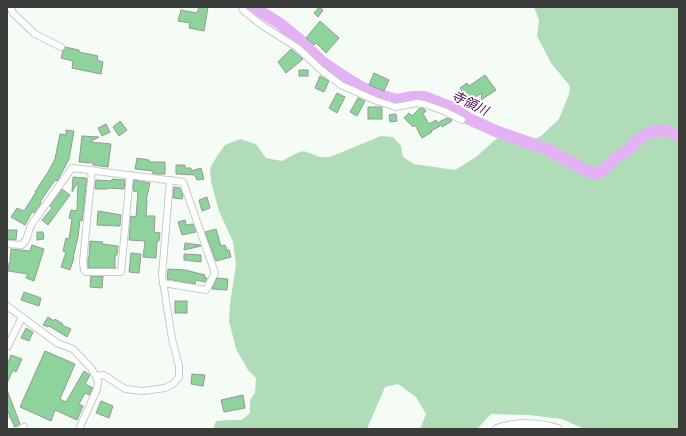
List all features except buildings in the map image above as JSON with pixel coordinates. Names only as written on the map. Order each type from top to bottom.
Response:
[{"type":"street","points":[[10,7],[13,13],[35,34],[61,47]]},
{"type":"street","points":[[242,7],[243,10],[260,24],[298,48],[320,69],[342,85],[377,101],[396,107],[417,103],[424,104],[444,111],[462,120]]},
{"type":"street","points":[[7,244],[22,245],[26,240],[31,225],[72,168],[183,182],[215,273],[206,290],[163,283]]},
{"type":"street","points":[[92,170],[83,262],[84,270],[86,272],[121,272],[130,175]]},
{"type":"street","points":[[96,376],[104,375],[124,389],[143,391],[165,388],[173,384],[179,377],[179,366],[172,339],[162,275],[170,180]]},
{"type":"street","points":[[7,306],[57,343],[73,349],[91,368],[96,376],[98,382],[97,389],[79,429]]},
{"type":"street","points":[[8,346],[22,317]]},
{"type":"street","points":[[82,403],[89,407]]},
{"type":"street","points":[[7,420],[11,429]]},
{"type":"street","points":[[497,429],[511,425],[533,424],[550,426],[558,429]]},
{"type":"green space","points":[[534,7],[679,7],[679,429],[584,429],[562,419],[529,415],[491,414],[477,429],[420,429],[426,414],[416,397],[398,384],[385,387],[367,429],[213,429],[216,421],[242,420],[250,413],[250,400],[255,393],[256,378],[248,370],[236,349],[229,321],[236,265],[233,242],[219,211],[211,182],[210,168],[225,145],[240,139],[256,144],[266,158],[282,161],[304,151],[320,157],[330,157],[381,136],[393,137],[401,146],[403,157],[414,164],[455,170],[476,157],[496,139],[506,138],[525,143],[541,136],[559,119],[569,94],[570,86],[551,63],[537,36],[539,20]]},
{"type":"waterway","name":"寺領川","points":[[253,7],[279,23],[301,41],[321,61],[361,87],[397,100],[413,97],[425,97],[453,108],[469,119],[498,132],[547,149],[589,172],[598,173],[603,170],[637,140],[649,133],[662,131],[670,132],[679,136]]}]
